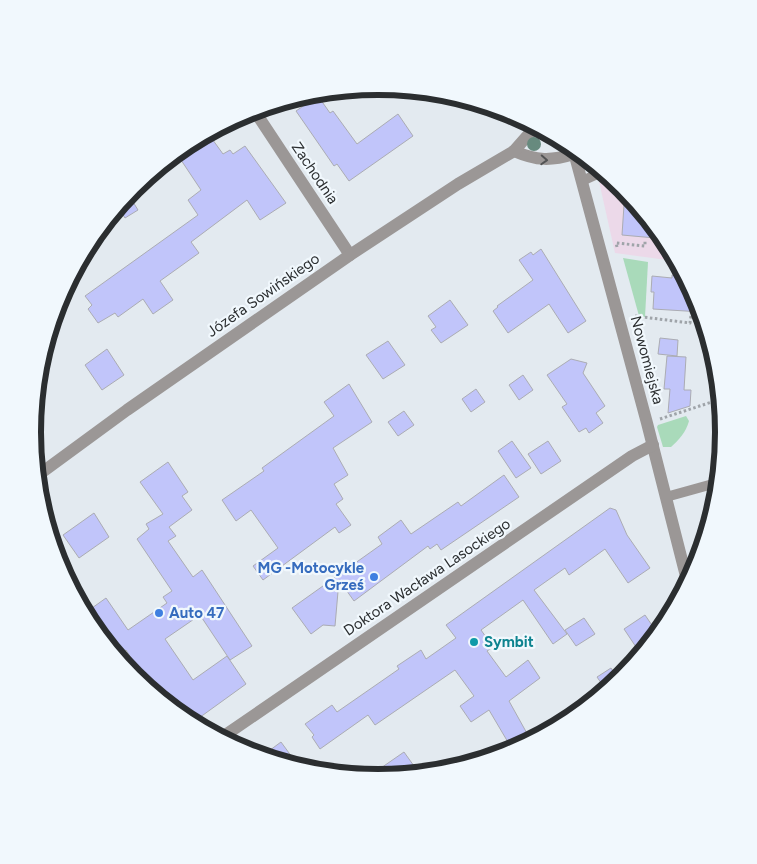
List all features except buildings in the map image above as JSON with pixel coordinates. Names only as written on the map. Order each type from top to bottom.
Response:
[{"type":"street","name":"Zachodnia","points":[[259,117],[350,255]]},
{"type":"street","name":"Józefa Sowińskiego","points":[[44,471],[127,410],[350,255],[458,184],[514,151],[531,132]]},
{"type":"street","points":[[514,151],[540,161],[554,160],[567,153]]},
{"type":"street","name":"Nowomiejska","points":[[575,158],[685,572]]},
{"type":"street","name":"Doktora Wacława Lasockiego","points":[[228,733],[632,456],[652,445]]},
{"type":"lane","points":[[582,181],[597,174]]},
{"type":"lane","points":[[666,497],[711,484]]},
{"type":"path","points":[[618,252],[616,243],[645,246],[645,240]]},
{"type":"path","points":[[633,308],[635,317],[690,323],[692,308]]},
{"type":"path","points":[[647,423],[714,401]]},
{"type":"shaded area","points":[[598,175],[646,227],[667,257],[667,260],[615,253]]},
{"type":"green space","points":[[623,258],[648,262],[645,317],[639,316]]},
{"type":"green space","points":[[686,416],[689,421],[682,436],[671,447],[663,447],[658,425]]},
{"type":"place","name":"MG -Motocykle Grześ","points":[[374,577]]},
{"type":"place","name":"Auto 47","points":[[159,613]]},
{"type":"place","name":"Symbit","points":[[474,642]]}]
